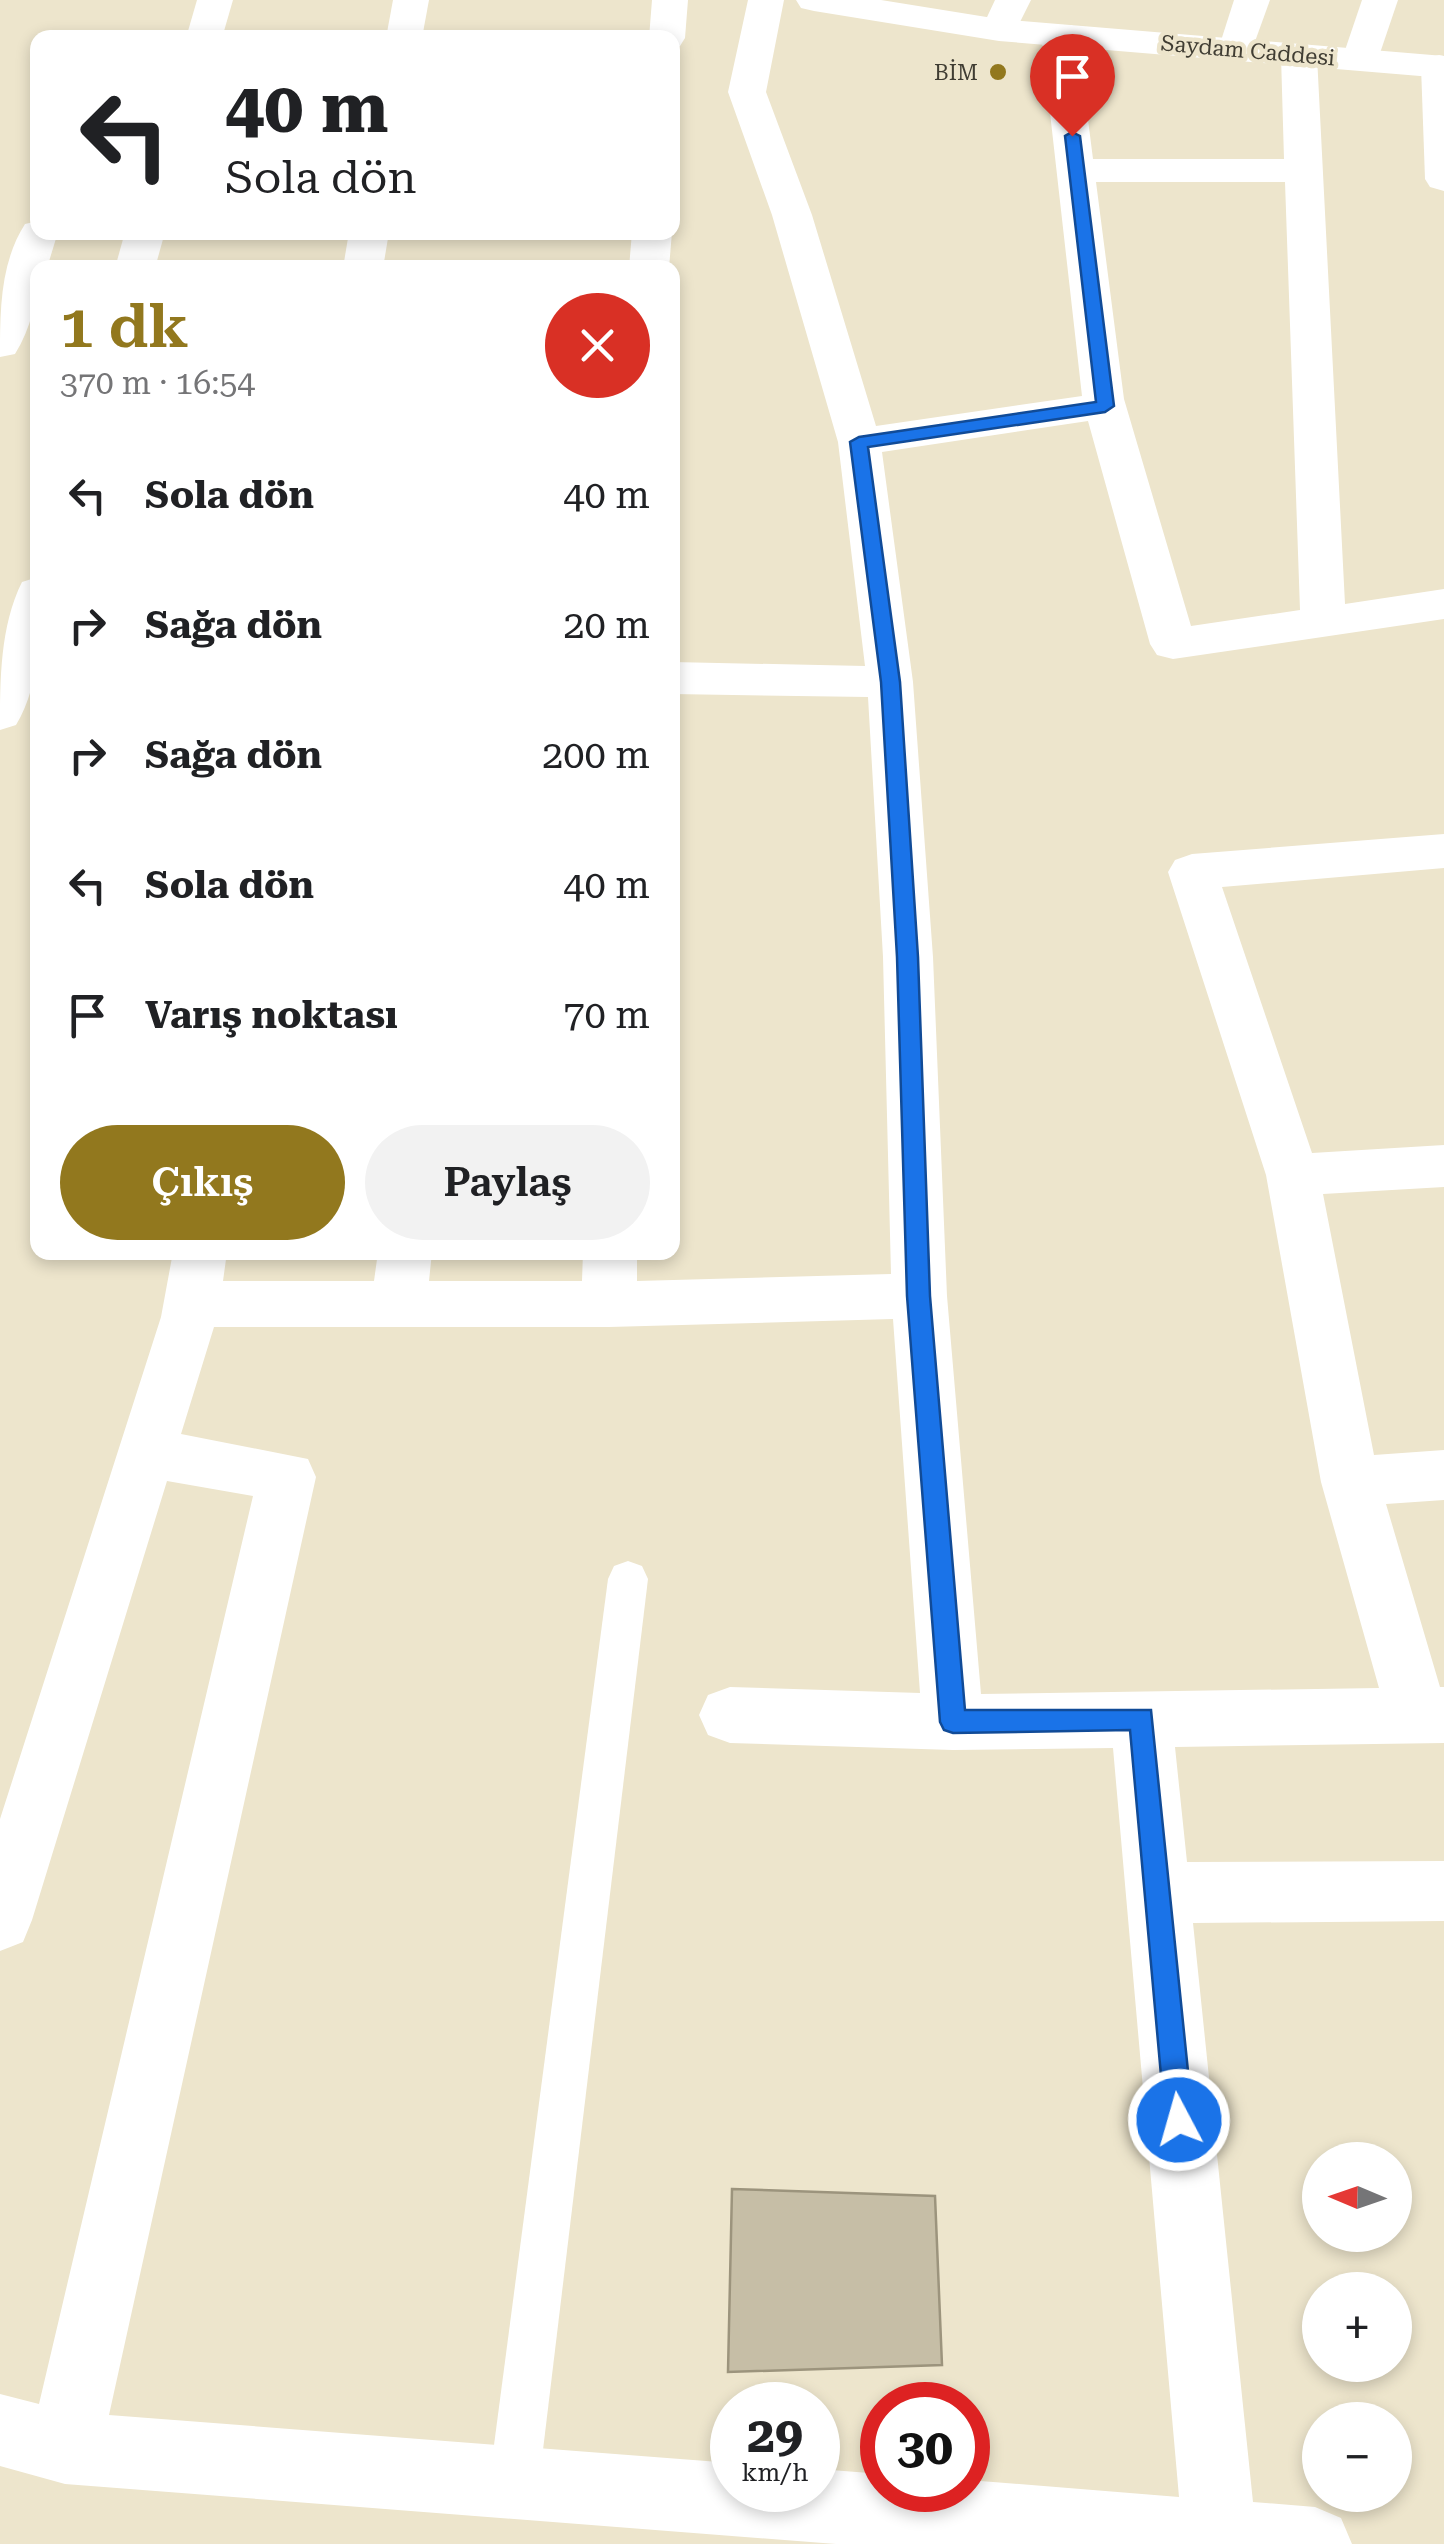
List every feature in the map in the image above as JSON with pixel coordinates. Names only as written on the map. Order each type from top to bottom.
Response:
[{"type":"street","points":[[206,30],[215,0]]},
{"type":"street","points":[[405,30],[410,0]]},
{"type":"street","points":[[668,30],[670,0]]},
{"type":"street","points":[[766,0],[747,92],[792,215],[859,442],[890,682],[908,957],[919,1296],[953,1722]]},
{"type":"street","name":"Saydam Caddesi","points":[[814,0],[1006,15],[1059,33],[1442,67]]},
{"type":"street","points":[[1236,50],[1252,0]]},
{"type":"street","points":[[1360,59],[1380,0]]},
{"type":"street","points":[[1059,33],[1105,406],[1173,644],[1444,604]]},
{"type":"street","points":[[1298,56],[1323,622]]},
{"type":"street","points":[[1442,67],[1444,179]]},
{"type":"street","points":[[1077,170],[1303,170]]},
{"type":"street","points":[[0,345],[36,240]]},
{"type":"street","points":[[859,442],[1105,406]]},
{"type":"street","points":[[0,714],[30,618]]},
{"type":"street","points":[[680,678],[890,682]]},
{"type":"street","points":[[730,1716],[953,1722],[1430,1715],[1350,1482],[1293,1174],[1192,872],[1444,851]]},
{"type":"street","points":[[1293,1174],[1444,1166]]},
{"type":"street","points":[[0,1920],[148,1453],[195,1278],[609,1278],[919,1296]]},
{"type":"street","points":[[148,1453],[286,1477],[33,2439],[514,2483],[840,2526],[1272,2541],[1157,1893],[1142,1718]]},
{"type":"street","points":[[1350,1482],[1444,1476]]},
{"type":"street","points":[[1157,1893],[1444,1891]]},
{"type":"lane","points":[[514,2483],[628,1580]]},
{"type":"building","points":[[732,2189],[935,2196],[942,2365],[728,2372]]},
{"type":"place","name":"BİM","points":[[998,72]]},
{"type":"route","points":[[1072,136],[1105,406],[859,442],[890,682],[908,957],[919,1296],[953,1722],[1142,1718],[1179,2120]]}]
